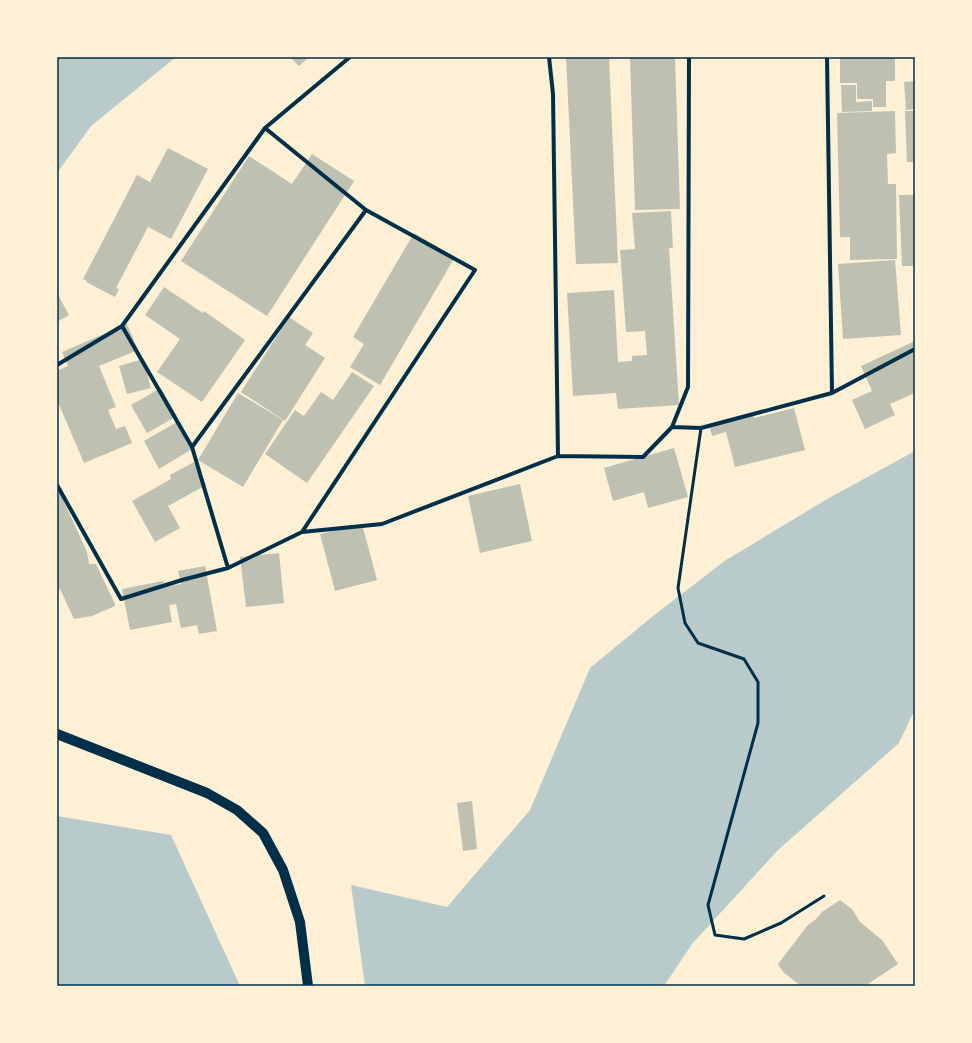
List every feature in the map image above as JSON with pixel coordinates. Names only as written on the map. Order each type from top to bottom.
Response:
[{"type":"main road","points":[[57,734],[208,793],[237,810],[263,833],[283,870],[300,922],[308,986]]},
{"type":"street","points":[[57,365],[122,326],[265,128],[350,57]]},
{"type":"street","points":[[549,57],[553,94],[558,456]]},
{"type":"street","points":[[57,485],[121,599],[182,580],[228,568],[302,532],[382,524],[558,456],[643,457],[672,427],[688,387],[688,57]]},
{"type":"street","points":[[828,57],[832,393]]},
{"type":"street","points":[[265,128],[366,210],[475,270],[302,532]]},
{"type":"street","points":[[192,448],[366,210]]},
{"type":"street","points":[[122,326],[192,448],[228,568]]},
{"type":"street","points":[[672,427],[701,428],[832,393],[915,349]]},
{"type":"lane","points":[[701,428],[678,588],[685,623],[698,643],[744,659],[758,682],[758,723],[708,905],[715,936],[744,939],[781,923],[824,896]]},
{"type":"shaded area","points":[[57,57],[176,57],[91,126],[57,173]]},
{"type":"shaded area","points":[[915,451],[915,709],[899,743],[777,851],[692,944],[664,986],[365,986],[351,885],[447,907],[530,810],[590,668],[653,616],[726,560],[829,498]]},
{"type":"shaded area","points":[[57,816],[171,835],[240,986],[57,986]]},
{"type":"building","points":[[290,57],[309,57],[299,66]]},
{"type":"building","points":[[566,57],[609,57],[618,263],[576,264]]},
{"type":"building","points":[[675,57],[680,209],[635,210],[630,58]]},
{"type":"building","points":[[840,57],[895,57],[895,81],[886,81],[886,107],[873,107],[873,99],[857,99],[857,83],[840,83]]},
{"type":"building","points":[[915,81],[915,109],[906,110],[904,82]]},
{"type":"building","points":[[841,85],[856,85],[856,102],[872,101],[872,111],[842,112]]},
{"type":"building","points":[[895,111],[896,153],[887,154],[888,184],[896,184],[897,259],[850,260],[850,237],[840,237],[837,113]]},
{"type":"building","points":[[905,111],[915,111],[915,162],[907,162]]},
{"type":"building","points":[[168,148],[208,169],[171,239],[148,227],[116,288],[119,289],[115,297],[83,279],[137,175],[150,182]]},
{"type":"building","points":[[312,154],[354,181],[267,316],[181,261],[249,156],[292,184]]},
{"type":"building","points":[[899,195],[915,195],[915,266],[902,266]]},
{"type":"building","points":[[671,211],[673,248],[669,248],[679,405],[618,409],[616,393],[573,396],[567,293],[614,290],[618,362],[632,361],[632,356],[647,355],[645,331],[626,332],[620,250],[635,249],[632,213]]},
{"type":"building","points":[[414,233],[455,257],[380,385],[350,367],[364,344],[353,337]]},
{"type":"building","points":[[895,260],[901,335],[843,339],[838,264]]},
{"type":"building","points":[[164,287],[203,313],[204,311],[245,340],[202,402],[157,372],[180,339],[145,315]]},
{"type":"building","points":[[57,293],[69,315],[57,322]]},
{"type":"building","points":[[289,317],[313,333],[305,345],[325,358],[285,421],[241,392]]},
{"type":"building","points":[[127,324],[138,350],[99,366],[116,407],[108,410],[116,429],[125,426],[132,443],[84,463],[57,400],[57,371],[68,366],[62,352]]},
{"type":"building","points":[[915,341],[915,393],[890,404],[895,415],[865,429],[852,400],[872,391],[861,366]]},
{"type":"building","points":[[143,359],[151,388],[127,394],[119,366]]},
{"type":"building","points":[[352,372],[374,386],[307,483],[265,454],[295,410],[304,416],[321,392],[333,400]]},
{"type":"building","points":[[161,388],[177,416],[147,433],[131,405]]},
{"type":"building","points":[[238,393],[283,420],[243,487],[198,460]]},
{"type":"building","points":[[794,408],[805,450],[735,467],[726,432],[712,436],[709,424],[753,413],[754,418]]},
{"type":"building","points":[[177,422],[192,449],[159,469],[144,441]]},
{"type":"building","points":[[674,448],[688,497],[648,508],[644,492],[613,501],[604,468]]},
{"type":"building","points":[[194,462],[206,485],[168,506],[180,528],[155,542],[132,501],[171,479],[170,475]]},
{"type":"building","points":[[520,484],[532,541],[480,553],[468,496]]},
{"type":"building","points":[[60,493],[87,552],[89,564],[96,564],[115,604],[115,606],[92,616],[74,619],[60,589],[57,591],[57,495]]},
{"type":"building","points":[[362,524],[377,580],[335,591],[320,534]]},
{"type":"building","points":[[279,553],[284,603],[246,607],[240,557]]},
{"type":"building","points":[[205,566],[217,631],[199,634],[197,625],[181,628],[176,604],[169,605],[172,622],[130,630],[122,589],[163,581],[164,587],[181,584],[178,571]]},
{"type":"building","points":[[472,801],[477,849],[463,851],[457,803]]},
{"type":"building","points":[[840,900],[852,909],[860,922],[882,940],[898,964],[865,986],[801,986],[783,972],[778,964],[808,925],[822,912]]}]
